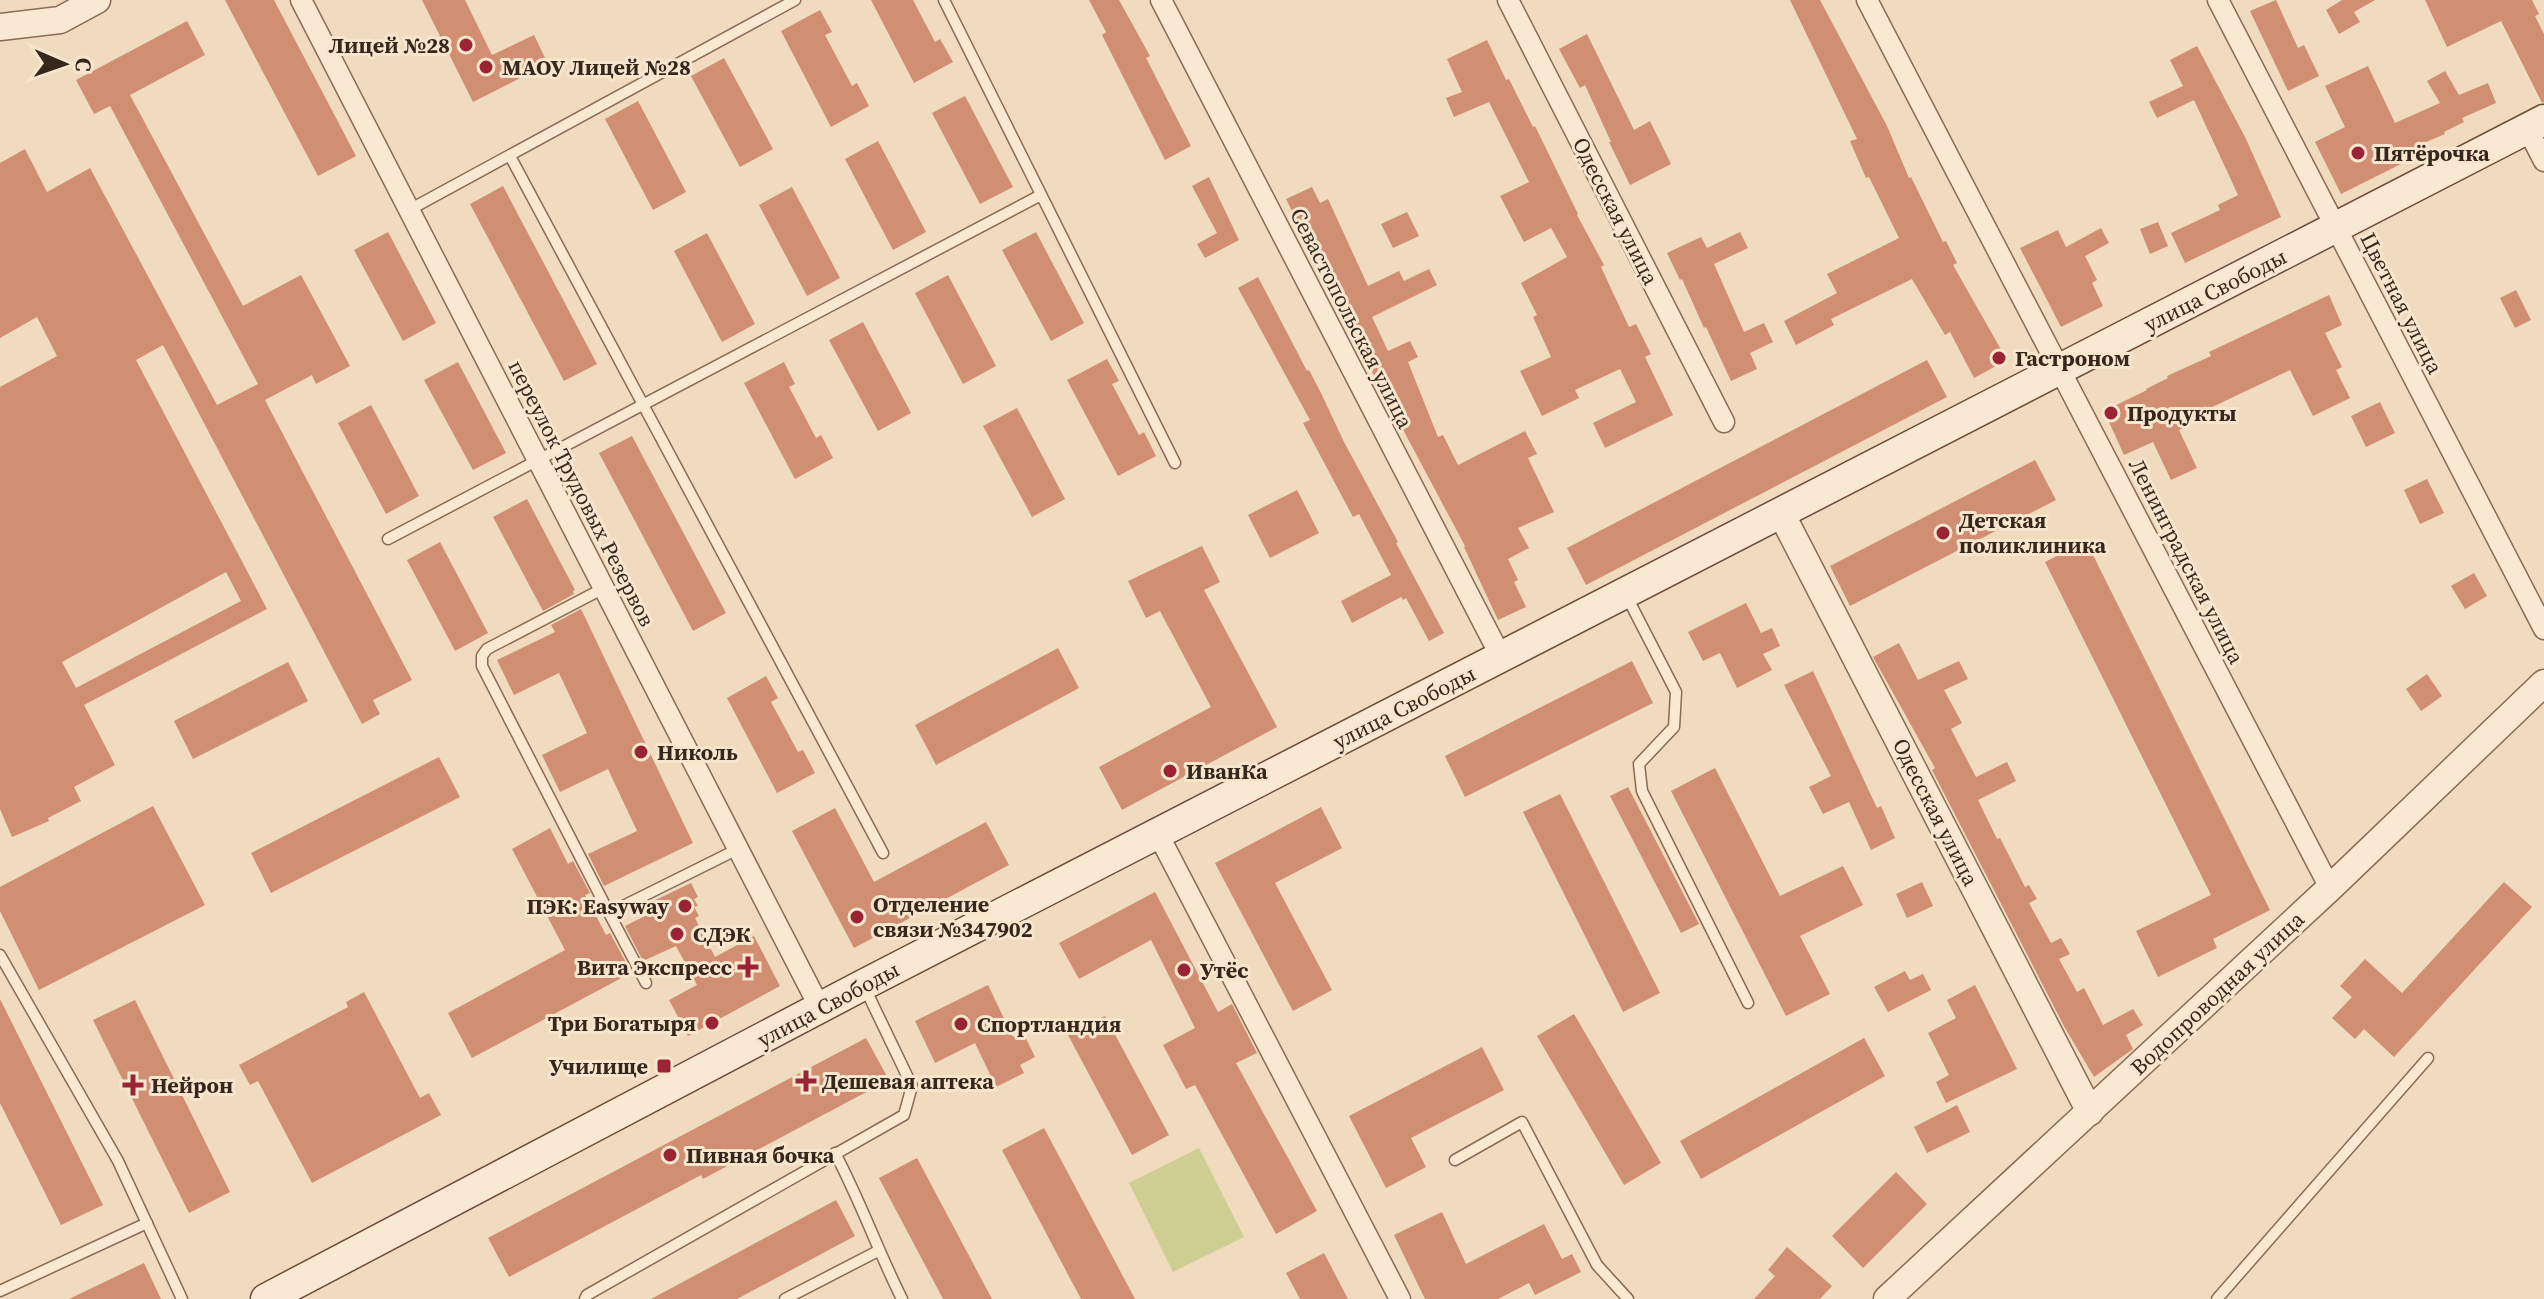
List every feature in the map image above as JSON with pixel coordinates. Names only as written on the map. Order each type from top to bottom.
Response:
[{"type":"main road","name":"улица Свободы","points":[[266,1299],[863,985],[2536,124]]},
{"type":"street","points":[[0,27],[60,20],[97,0]]},
{"type":"street","name":"переулок Трудовых Резервов","points":[[301,0],[820,1008]]},
{"type":"street","name":"Севастопольская улица","points":[[1161,0],[1501,657]]},
{"type":"street","name":"Одесская улица","points":[[1508,0],[1724,422]]},
{"type":"street","name":"Ленинградская улица","points":[[1867,0],[2330,888]]},
{"type":"street","name":"Цветная улица","points":[[2218,0],[2544,629]]},
{"type":"street","points":[[2536,124],[2544,161]]},
{"type":"street","name":"Одесская улица","points":[[1781,513],[2090,1112]]},
{"type":"street","name":"Водопроводная улица","points":[[1887,1299],[2330,888],[2544,683]]},
{"type":"street","points":[[1158,834],[1400,1299]]},
{"type":"lane","points":[[409,210],[795,0]]},
{"type":"lane","points":[[944,0],[1175,463]]},
{"type":"lane","points":[[510,156],[883,853]]},
{"type":"lane","points":[[388,539],[1041,195]]},
{"type":"lane","points":[[604,588],[487,649],[482,656],[482,666],[646,983]]},
{"type":"lane","points":[[1625,593],[1676,692],[1674,727],[1639,764],[1642,791],[1748,1003]]},
{"type":"lane","points":[[609,913],[738,849]]},
{"type":"lane","points":[[0,955],[118,1161],[182,1299]]},
{"type":"lane","points":[[585,1299],[587,1295],[904,1115],[912,1086],[863,985]]},
{"type":"lane","points":[[2217,1299],[2428,1058]]},
{"type":"lane","points":[[1455,1160],[1522,1122],[1597,1265],[1628,1299]]},
{"type":"lane","points":[[835,1153],[902,1299]]},
{"type":"lane","points":[[0,1291],[147,1223]]},
{"type":"lane","points":[[785,1299],[878,1251]]},
{"type":"green space","points":[[1199,1148],[1244,1237],[1173,1272],[1129,1183]]},
{"type":"building","points":[[225,0],[274,0],[356,156],[318,176]]},
{"type":"building","name":"Лицей №28","points":[[422,0],[465,0],[492,55],[534,35],[548,64],[473,102]]},
{"type":"building","points":[[871,0],[913,0],[935,42],[940,39],[953,62],[914,83]]},
{"type":"building","points":[[1089,0],[1119,0],[1150,56],[1146,58],[1191,146],[1165,160],[1102,35],[1106,32]]},
{"type":"building","points":[[1790,0],[1820,0],[1887,126],[1909,178],[1943,242],[1946,241],[1957,263],[1953,265],[2007,360],[1974,378],[1950,332],[1945,335],[1912,279],[1831,319],[1834,325],[1796,345],[1784,321],[1837,293],[1827,274],[1899,238],[1869,177],[1866,178],[1850,141],[1857,139]]},
{"type":"building","points":[[2276,0],[2298,48],[2304,45],[2319,76],[2288,91],[2250,11]]},
{"type":"building","points":[[2342,0],[2375,0],[2354,12],[2360,22],[2339,34],[2326,10]]},
{"type":"building","points":[[2425,0],[2532,0],[2539,14],[2535,16],[2544,34],[2544,102],[2501,21],[2447,47]]},
{"type":"building","points":[[820,10],[832,32],[825,35],[852,86],[857,83],[869,106],[831,127],[781,31]]},
{"type":"building","points":[[187,21],[205,55],[130,95],[243,306],[301,275],[350,366],[316,384],[312,375],[265,400],[412,680],[373,700],[380,714],[362,724],[163,345],[136,360],[267,609],[84,705],[115,765],[74,787],[81,801],[48,818],[49,821],[12,837],[0,809],[0,387],[57,356],[37,317],[0,338],[0,163],[25,149],[47,192],[90,168],[217,405],[258,384],[110,106],[94,114],[76,80]],"holes":[[[226,572],[241,601],[76,688],[62,662]]]},
{"type":"building","points":[[1587,34],[1634,130],[1650,121],[1671,164],[1630,185],[1585,85],[1580,88],[1559,49]]},
{"type":"building","points":[[1487,40],[1506,80],[1509,79],[1535,126],[1604,265],[1601,267],[1629,327],[1636,324],[1651,354],[1645,357],[1673,415],[1605,448],[1593,423],[1636,402],[1620,369],[1575,390],[1579,398],[1542,416],[1520,371],[1551,357],[1533,317],[1537,315],[1521,283],[1567,257],[1551,228],[1524,242],[1500,196],[1529,182],[1489,102],[1454,117],[1446,98],[1462,92],[1447,59]]},
{"type":"building","points":[[2197,46],[2246,139],[2281,217],[2185,263],[2171,233],[2220,210],[2218,205],[2238,195],[2194,100],[2157,118],[2149,102],[2183,86],[2170,60]]},
{"type":"building","points":[[724,58],[773,149],[740,167],[691,76]]},
{"type":"building","points":[[2368,66],[2395,123],[2440,103],[2427,81],[2445,71],[2459,95],[2488,83],[2496,103],[2462,118],[2464,122],[2445,134],[2396,155],[2401,164],[2341,194],[2315,142],[2345,127],[2325,86]]},
{"type":"building","points":[[965,96],[1013,187],[980,204],[932,113]]},
{"type":"building","points":[[638,101],[686,192],[653,210],[605,119]]},
{"type":"building","points":[[878,141],[926,232],[893,250],[845,159]]},
{"type":"building","points":[[1209,177],[1239,240],[1205,258],[1197,244],[1217,233],[1192,186]]},
{"type":"building","points":[[503,186],[597,364],[564,381],[470,204]]},
{"type":"building","points":[[792,187],[840,278],[807,296],[759,205]]},
{"type":"building","points":[[1312,187],[1320,203],[1328,199],[1368,286],[1399,271],[1404,281],[1429,269],[1437,285],[1372,317],[1388,351],[1410,341],[1418,357],[1408,362],[1438,437],[1443,435],[1458,465],[1525,431],[1537,454],[1528,458],[1554,512],[1518,528],[1529,548],[1508,559],[1518,580],[1514,582],[1526,607],[1498,620],[1465,546],[1400,424],[1381,376],[1375,378],[1305,227],[1301,229],[1286,199]]},
{"type":"building","points":[[1407,212],[1419,236],[1393,248],[1381,224]]},
{"type":"building","points":[[2158,222],[2168,246],[2150,254],[2140,229]]},
{"type":"building","points":[[2101,228],[2109,243],[2085,256],[2097,280],[2092,283],[2103,306],[2061,327],[2020,248],[2058,230],[2066,247]]},
{"type":"building","points":[[388,232],[436,323],[403,341],[354,250]]},
{"type":"building","points":[[1036,232],[1084,323],[1051,341],[1002,250]]},
{"type":"building","points":[[1740,232],[1748,248],[1714,264],[1744,332],[1764,323],[1773,342],[1750,353],[1757,369],[1731,381],[1667,253],[1701,237],[1707,248]]},
{"type":"building","points":[[707,233],[755,324],[722,342],[674,251]]},
{"type":"building","points":[[948,275],[996,366],[963,384],[915,293]]},
{"type":"building","points":[[1258,277],[1444,633],[1429,641],[1406,598],[1403,600],[1401,597],[1352,623],[1341,601],[1391,575],[1359,514],[1353,517],[1303,423],[1310,420],[1238,288]]},
{"type":"building","points":[[2516,290],[2531,320],[2515,328],[2500,298]]},
{"type":"building","points":[[2329,295],[2342,325],[2325,333],[2342,367],[2336,370],[2350,398],[2313,416],[2290,370],[2185,420],[2188,426],[2179,430],[2197,468],[2171,480],[2153,442],[2124,455],[2104,411],[2211,356],[2209,352]]},
{"type":"building","points":[[863,322],[911,413],[878,431],[829,340]]},
{"type":"building","points":[[1107,359],[1119,381],[1112,384],[1139,435],[1144,432],[1156,456],[1118,476],[1067,380]]},
{"type":"building","points":[[1927,360],[1947,397],[1586,585],[1567,548]]},
{"type":"building","points":[[458,362],[506,453],[473,470],[424,380]]},
{"type":"building","points":[[784,362],[795,384],[789,387],[816,438],[821,435],[833,458],[795,479],[744,383]]},
{"type":"building","points":[[2380,402],[2395,433],[2366,447],[2351,416]]},
{"type":"building","points":[[371,405],[419,496],[386,514],[338,423]]},
{"type":"building","points":[[1017,408],[1065,499],[1032,517],[983,426]]},
{"type":"building","points":[[632,436],[726,613],[693,631],[599,453]]},
{"type":"building","name":"Детская поликлиника","points":[[2035,460],[2056,500],[1850,606],[1830,566]]},
{"type":"building","points":[[2427,479],[2444,513],[2420,524],[2404,490]]},
{"type":"building","points":[[1297,490],[1319,533],[1270,558],[1248,515]]},
{"type":"building","points":[[527,499],[575,590],[574,594],[543,611],[493,517]]},
{"type":"building","points":[[2086,541],[2270,910],[2213,939],[2217,948],[2158,977],[2136,931],[2211,895],[2045,562]]},
{"type":"building","points":[[440,542],[488,633],[455,651],[407,560]]},
{"type":"building","points":[[1202,546],[1220,582],[1204,590],[1277,727],[1122,810],[1099,767],[1211,707],[1160,611],[1146,618],[1128,581]]},
{"type":"building","points":[[2474,573],[2487,596],[2465,609],[2451,586]]},
{"type":"building","points":[[1746,603],[1761,633],[1772,628],[1780,646],[1763,654],[1772,670],[1737,688],[1720,653],[1703,661],[1688,632]]},
{"type":"building","points":[[581,609],[693,843],[604,886],[588,854],[637,831],[608,769],[560,792],[542,755],[587,733],[559,673],[514,695],[497,660],[555,632],[551,625]]},
{"type":"building","points":[[1899,643],[1918,680],[1959,661],[1968,679],[1944,690],[1962,723],[1951,729],[1976,777],[2007,762],[2016,781],[1978,800],[2025,887],[2029,885],[2037,899],[2029,903],[2051,943],[2061,938],[2070,954],[2059,959],[2077,992],[2084,988],[2103,1025],[2133,1009],[2143,1025],[2126,1035],[2133,1049],[2094,1077],[2065,1028],[1932,770],[1935,768],[1873,657]]},
{"type":"building","points":[[1058,648],[1079,688],[936,765],[915,725]]},
{"type":"building","points":[[1632,661],[1653,703],[1465,797],[1445,756]]},
{"type":"building","points":[[288,662],[308,701],[193,759],[174,721]]},
{"type":"building","points":[[1813,671],[1877,808],[1881,806],[1895,838],[1871,850],[1849,802],[1823,814],[1809,787],[1831,776],[1784,685]]},
{"type":"building","points":[[2427,674],[2442,696],[2421,711],[2406,689]]},
{"type":"building","points":[[766,676],[778,698],[771,702],[798,752],[803,750],[815,773],[777,793],[727,698]]},
{"type":"building","points":[[439,757],[460,797],[271,893],[251,853]]},
{"type":"building","points":[[1715,768],[1780,896],[1843,866],[1863,905],[1800,936],[1830,994],[1786,1016],[1671,791]]},
{"type":"building","points":[[1628,787],[1699,924],[1681,933],[1610,796]]},
{"type":"building","points":[[1560,794],[1660,993],[1623,1012],[1523,812]]},
{"type":"building","points":[[153,806],[205,905],[39,990],[0,911],[0,887]]},
{"type":"building","points":[[1321,807],[1342,848],[1275,883],[1332,990],[1293,1011],[1215,863]]},
{"type":"building","points":[[835,808],[874,882],[986,822],[1009,865],[854,948],[792,831]]},
{"type":"building","points":[[550,828],[568,864],[573,861],[590,893],[585,895],[606,935],[610,933],[629,968],[625,970],[627,975],[472,1058],[448,1013],[565,950],[512,849]]},
{"type":"building","points":[[1922,882],[1933,906],[1907,918],[1896,894]]},
{"type":"building","points":[[2504,882],[2532,907],[2394,1057],[2364,1029],[2355,1039],[2332,1018],[2352,997],[2340,986],[2365,959],[2402,993]]},
{"type":"building","points":[[691,883],[698,897],[694,899],[698,906],[694,907],[699,916],[695,918],[715,957],[754,936],[780,986],[688,1036],[669,1000],[697,985],[676,946],[643,961],[625,926],[647,915],[643,906]]},
{"type":"building","points":[[1155,892],[1218,1012],[1232,1004],[1257,1053],[1236,1063],[1317,1211],[1276,1234],[1195,1085],[1186,1089],[1163,1045],[1195,1028],[1151,940],[1079,979],[1059,943]]},
{"type":"building","points":[[1905,971],[1910,980],[1923,974],[1931,990],[1888,1012],[1874,987]]},
{"type":"building","name":"Спортландия","points":[[988,985],[1013,1037],[1023,1032],[1035,1057],[1020,1065],[1024,1073],[996,1087],[975,1043],[935,1063],[915,1021]]},
{"type":"building","points":[[1975,985],[2017,1069],[1946,1103],[1936,1082],[1949,1075],[1928,1033],[1956,1018],[1947,1000]]},
{"type":"building","points":[[364,992],[420,1098],[429,1093],[441,1115],[312,1183],[258,1081],[250,1085],[239,1065],[348,1007],[346,1002]]},
{"type":"building","points":[[0,999],[103,1205],[61,1225],[0,1103]]},
{"type":"building","points":[[135,1000],[230,1192],[189,1213],[93,1020]]},
{"type":"building","points":[[1574,1014],[1661,1163],[1624,1185],[1537,1036]]},
{"type":"building","points":[[1105,1016],[1169,1135],[1132,1155],[1068,1035]]},
{"type":"building","points":[[866,1038],[889,1080],[509,1277],[488,1238]]},
{"type":"building","points":[[1864,1038],[1885,1076],[1701,1179],[1680,1141]]},
{"type":"building","points":[[1482,1047],[1504,1090],[1411,1138],[1426,1167],[1386,1188],[1349,1116]]},
{"type":"building","points":[[1957,1105],[1970,1132],[1927,1153],[1914,1127]]},
{"type":"building","points":[[1044,1128],[1135,1299],[1081,1299],[1002,1150]]},
{"type":"building","points":[[917,1158],[992,1299],[943,1299],[879,1178]]},
{"type":"building","points":[[1896,1172],[1927,1204],[1863,1268],[1832,1236]]},
{"type":"building","points":[[836,1200],[855,1236],[737,1299],[651,1299]]},
{"type":"building","points":[[1442,1212],[1466,1264],[1544,1224],[1562,1259],[1572,1254],[1581,1272],[1535,1295],[1529,1283],[1498,1299],[1425,1299],[1394,1235]]},
{"type":"building","points":[[1787,1247],[1832,1286],[1820,1299],[1754,1299],[1775,1276],[1768,1270]]},
{"type":"building","points":[[1324,1253],[1348,1299],[1300,1299],[1286,1273]]},
{"type":"building","points":[[144,1263],[161,1299],[69,1299]]},
{"type":"place","name":"Лицей №28","points":[[466,45]]},
{"type":"place","name":"МАОУ Лицей №28","points":[[486,67]]},
{"type":"place","name":"Пятёрочка","points":[[2358,153]]},
{"type":"place","name":"Гастроном","points":[[1999,358]]},
{"type":"place","name":"Продукты","points":[[2111,413]]},
{"type":"place","name":"Детская поликлиника","points":[[1943,533]]},
{"type":"place","name":"Николь","points":[[641,752]]},
{"type":"place","name":"ИванКа","points":[[1170,771]]},
{"type":"place","name":"ПЭК: Easyway","points":[[685,906]]},
{"type":"place","name":"Отделение связи №347902","points":[[857,917]]},
{"type":"place","name":"СДЭК","points":[[677,934]]},
{"type":"place","name":"Вита Экспресс","points":[[748,967]]},
{"type":"place","name":"Утёс","points":[[1184,970]]},
{"type":"place","name":"Три Богатыря","points":[[712,1023]]},
{"type":"place","name":"Спортландия","points":[[961,1024]]},
{"type":"place","name":"Училище","points":[[664,1066]]},
{"type":"place","name":"Дешевая аптека","points":[[806,1081]]},
{"type":"place","name":"Нейрон","points":[[133,1085]]},
{"type":"place","name":"Пивная бочка","points":[[670,1155]]}]
